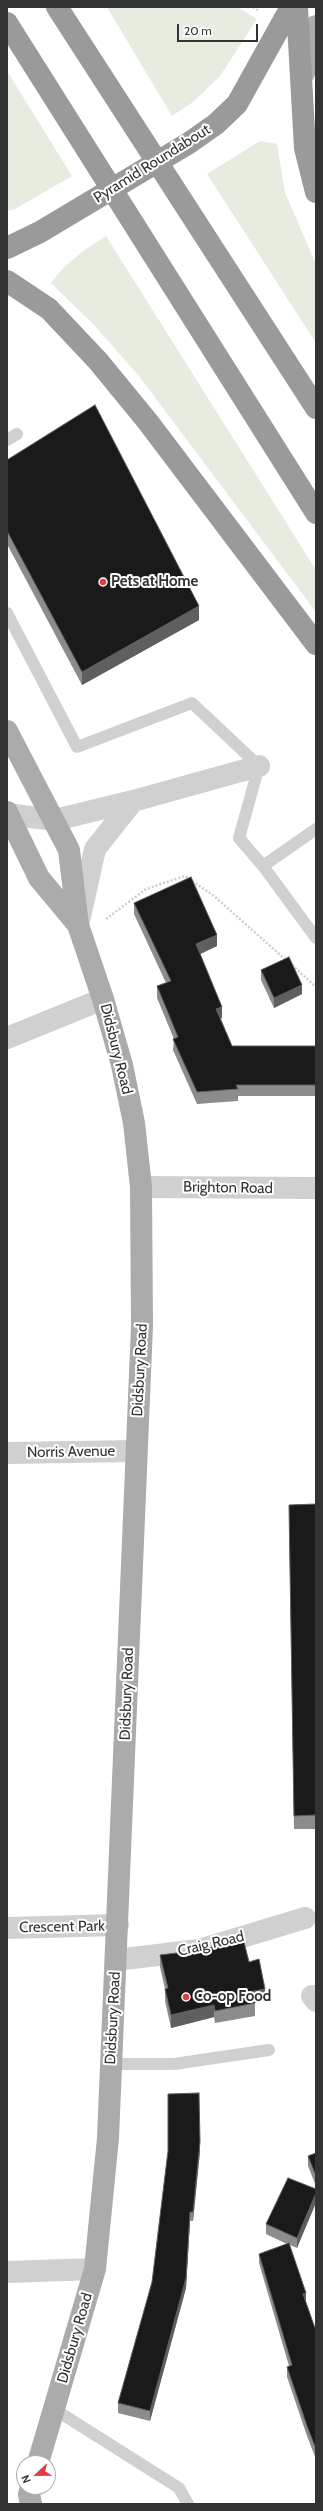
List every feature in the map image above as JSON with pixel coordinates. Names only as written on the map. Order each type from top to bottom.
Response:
[{"type":"highway","points":[[57,7],[316,408]]},
{"type":"highway","name":"Pyramid Roundabout","points":[[7,248],[40,232],[189,143],[216,124],[237,104],[291,7]]},
{"type":"highway","points":[[297,7],[305,148],[316,192]]},
{"type":"highway","points":[[7,23],[316,513]]},
{"type":"highway","points":[[7,281],[49,309],[98,362],[148,422],[316,644]]},
{"type":"main road","points":[[302,92],[304,68],[316,26]]},
{"type":"main road","name":"Didsbury Road","points":[[7,731],[55,820],[69,850],[78,925],[103,999],[124,1072],[134,1123],[141,1187],[142,1326],[108,2138],[95,2269],[40,2455]]},
{"type":"main road","name":"Didsbury Road","points":[[7,814],[39,878],[78,925]]},
{"type":"street","points":[[7,814],[55,820],[134,801],[259,766]]},
{"type":"street","points":[[78,925],[95,849],[134,801]]},
{"type":"street","points":[[7,1038],[103,999]]},
{"type":"street","name":"Brighton Road","points":[[141,1187],[316,1188]]},
{"type":"street","name":"Norris Avenue","points":[[7,1453],[136,1451]]},
{"type":"street","name":"Craig Road","points":[[116,1960],[199,1950],[305,1918]]},
{"type":"street","name":"Crescent Park","points":[[7,1928],[118,1925]]},
{"type":"street","points":[[7,2272],[95,2269]]},
{"type":"lane","points":[[7,613],[77,747],[192,703],[259,766],[239,838],[263,866],[316,938]]},
{"type":"lane","points":[[263,866],[316,829]]},
{"type":"lane","points":[[111,2064],[174,2064],[268,2050]]},
{"type":"lane","points":[[54,2409],[179,2488],[188,2504]]},
{"type":"path","points":[[253,7],[259,11]]},
{"type":"path","points":[[109,916],[146,889],[185,876],[214,896],[316,987]]},
{"type":"shaded area","points":[[107,7],[237,7],[257,19],[220,76],[193,102],[172,116]]},
{"type":"shaded area","points":[[7,71],[72,176],[15,209],[7,211]]},
{"type":"shaded area","points":[[260,141],[277,144],[285,193],[316,264],[316,343],[207,174]]},
{"type":"shaded area","points":[[106,236],[316,570],[316,612],[139,376],[94,325],[51,283],[64,267],[83,251]]},
{"type":"building","name":"Pets at Home","points":[[95,405],[199,606],[82,672],[7,531],[7,460]]},
{"type":"building","points":[[191,877],[217,935],[196,944],[222,1007],[216,1009],[232,1046],[316,1046],[316,1085],[236,1085],[238,1089],[197,1092],[173,1039],[178,1037],[157,986],[171,981],[134,903]]},
{"type":"building","points":[[289,957],[302,985],[274,998],[261,970]]},
{"type":"building","points":[[316,1504],[316,1815],[294,1816],[289,1505]]},
{"type":"building","points":[[243,1938],[249,1962],[259,1959],[265,1989],[253,1991],[255,2003],[215,2011],[214,2005],[171,2015],[165,1989],[168,1988],[160,1955],[202,1950]]},
{"type":"building","points":[[199,2093],[200,2142],[193,2212],[190,2212],[186,2278],[150,2411],[118,2403],[152,2282],[168,2151],[168,2094]]},
{"type":"building","points":[[316,2153],[316,2176],[308,2156]]},
{"type":"building","points":[[288,2178],[316,2189],[316,2193],[297,2238],[266,2224]]},
{"type":"building","points":[[289,2243],[306,2293],[303,2294],[316,2331],[316,2449],[287,2367],[292,2365],[259,2254]]},
{"type":"place","name":"Pets at Home","points":[[103,582]]},
{"type":"place","name":"Co-op Food","points":[[186,1997]]}]
